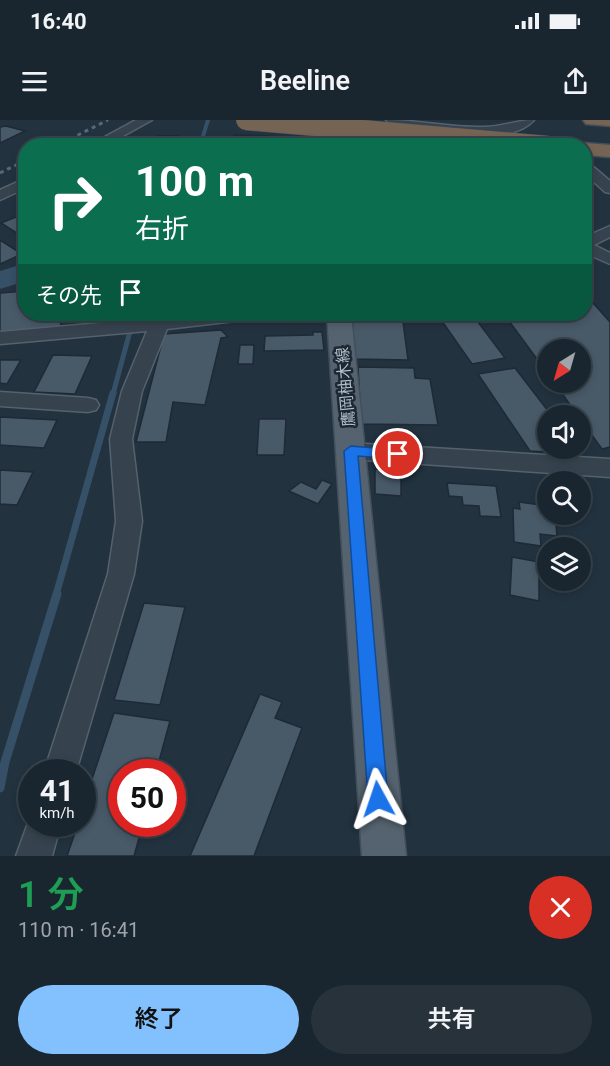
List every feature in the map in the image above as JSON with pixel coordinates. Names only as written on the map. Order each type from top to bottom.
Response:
[{"type":"highway","points":[[246,120],[455,138]]},
{"type":"highway","points":[[592,120],[610,121]]},
{"type":"highway","points":[[592,150],[610,151]]},
{"type":"main road","points":[[321,120],[322,138]]},
{"type":"main road","name":"鷹岡柚木線","points":[[340,321],[384,856]]},
{"type":"street","points":[[110,138],[146,120]]},
{"type":"street","points":[[392,120],[483,131],[502,131],[521,126],[528,120]]},
{"type":"street","points":[[592,168],[610,169]]},
{"type":"street","points":[[592,173],[610,189]]},
{"type":"street","points":[[0,196],[18,186]]},
{"type":"street","points":[[592,241],[610,231]]},
{"type":"street","points":[[592,249],[610,259]]},
{"type":"street","points":[[0,338],[186,321]]},
{"type":"street","points":[[64,759],[121,574],[129,521],[121,439],[132,391],[153,325]]},
{"type":"street","points":[[0,399],[88,405]]},
{"type":"street","points":[[351,451],[610,468]]},
{"type":"street","points":[[34,856],[40,837]]},
{"type":"building","points":[[6,126],[25,131],[0,143],[0,127]]},
{"type":"building","points":[[234,135],[286,137],[286,138],[233,138]]},
{"type":"building","points":[[157,136],[179,136],[178,138],[156,138]]},
{"type":"building","points":[[18,216],[18,234],[1,223]]},
{"type":"building","points":[[0,240],[18,251],[18,256],[0,264]]},
{"type":"building","points":[[18,292],[18,321],[61,321],[59,331],[0,335],[0,293]]},
{"type":"building","points":[[592,302],[610,322],[610,447],[602,449],[591,434],[591,405],[570,405],[562,393],[591,393],[591,339],[537,339],[537,359],[509,321],[592,321]]},
{"type":"building","points":[[352,321],[403,321],[408,360],[354,359]]},
{"type":"building","points":[[442,321],[477,321],[505,358],[472,364]]},
{"type":"building","points":[[221,330],[228,337],[221,338],[205,405],[173,402],[166,442],[136,442],[164,334]]},
{"type":"building","points":[[313,332],[322,332],[324,350],[264,351],[265,336],[313,335]]},
{"type":"building","points":[[240,345],[254,345],[253,364],[238,364]]},
{"type":"building","points":[[53,355],[92,356],[75,394],[34,392]]},
{"type":"building","points":[[0,360],[21,360],[7,384],[0,383]]},
{"type":"building","points":[[358,367],[414,368],[415,378],[430,379],[438,425],[361,424]]},
{"type":"building","points":[[515,368],[544,405],[537,405],[537,451],[530,451],[478,374]]},
{"type":"building","points":[[0,417],[57,420],[44,448],[0,445]]},
{"type":"building","points":[[259,419],[286,419],[284,455],[257,455]]},
{"type":"building","points":[[375,469],[401,471],[401,496],[375,494]]},
{"type":"building","points":[[0,470],[33,472],[17,505],[0,504]]},
{"type":"building","points":[[322,480],[332,484],[318,504],[289,491],[301,482],[316,489]]},
{"type":"building","points":[[447,483],[496,486],[501,517],[480,516],[479,506],[463,505],[462,497],[449,496]]},
{"type":"building","points":[[519,502],[537,504],[537,525],[556,525],[557,536],[540,534],[540,537],[537,537],[537,545],[514,542],[513,508],[520,509]]},
{"type":"building","points":[[512,557],[537,562],[539,601],[510,595]]},
{"type":"building","points":[[144,603],[185,607],[160,705],[114,700]]},
{"type":"building","points":[[260,694],[282,702],[275,718],[302,728],[254,856],[190,856]]},
{"type":"building","points":[[114,713],[170,721],[160,759],[108,759],[108,837],[139,837],[134,856],[67,856],[74,837],[96,837],[96,767]]},
{"type":"waterway","points":[[202,138],[208,120]]},
{"type":"waterway","points":[[0,280],[18,274]]},
{"type":"waterway","points":[[113,394],[135,321]]},
{"type":"waterway","points":[[56,595],[113,393]]},
{"type":"waterway","points":[[0,788],[5,762],[57,594]]},
{"type":"railway","points":[[72,138],[108,120]]},
{"type":"railway","points":[[0,173],[18,164]]},
{"type":"route","points":[[378,799],[351,451],[398,454]]}]
